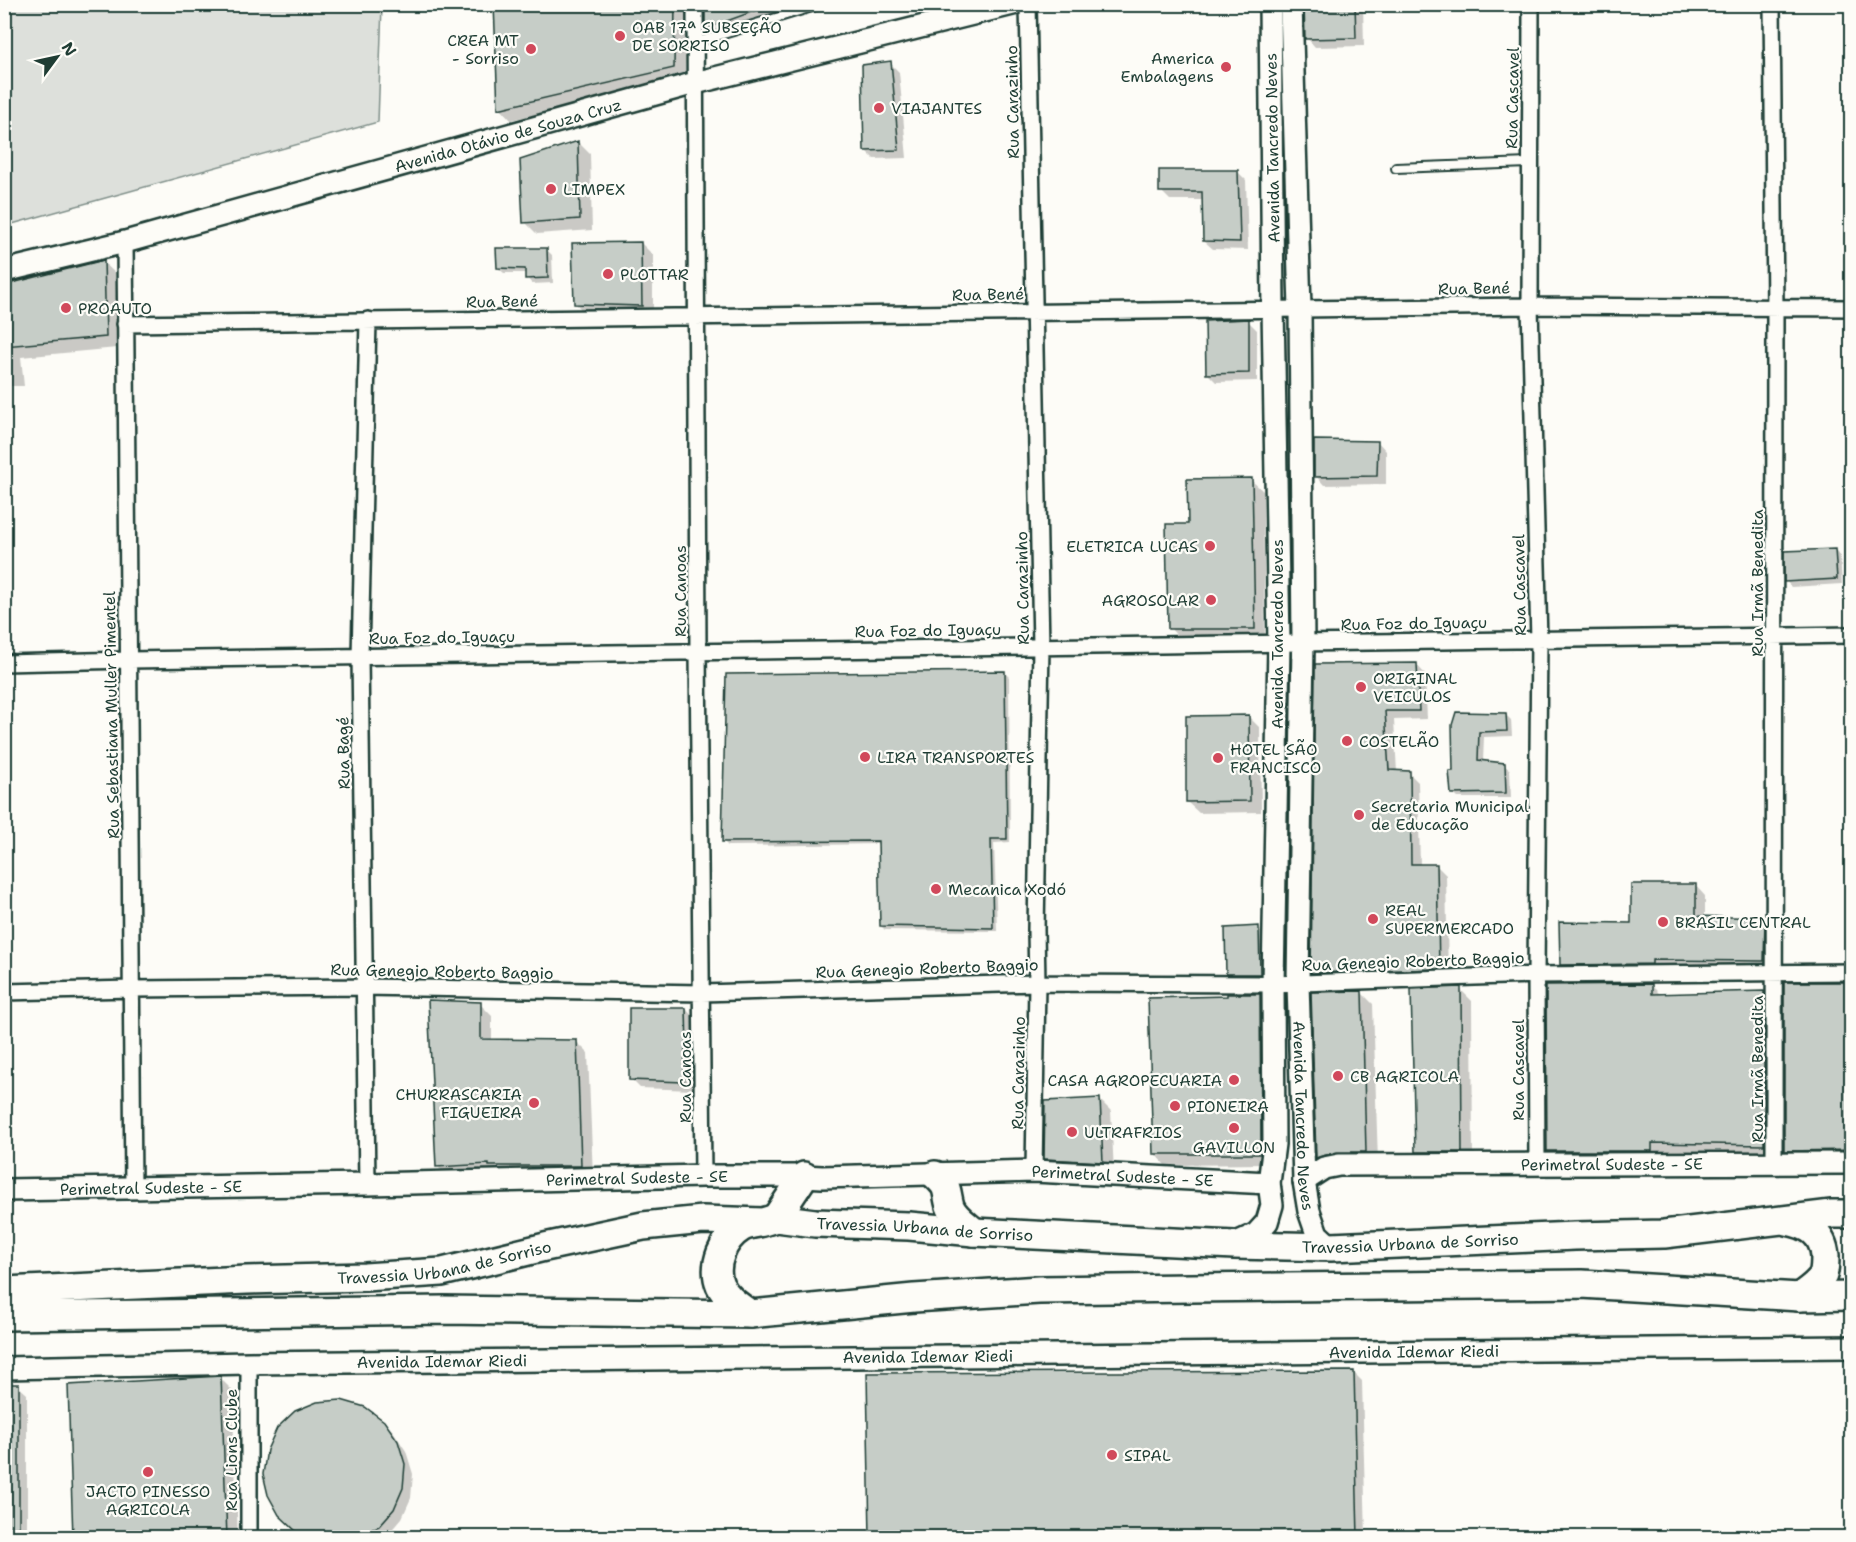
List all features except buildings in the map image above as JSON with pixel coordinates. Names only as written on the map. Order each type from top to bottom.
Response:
[{"type":"highway","points":[[935,1175],[945,1184],[950,1207],[974,1232]]},
{"type":"highway","points":[[750,1314],[733,1303],[720,1284],[717,1263],[725,1242],[742,1227],[769,1220],[804,1176]]},
{"type":"highway","name":"Travessia Urbana de Sorriso","points":[[4,1291],[442,1272],[643,1226],[703,1220],[769,1220],[909,1226],[974,1232],[1234,1245],[1331,1247],[1664,1234],[1832,1214],[1851,1214]]},
{"type":"highway","points":[[1785,1221],[1803,1224],[1817,1233],[1824,1247],[1825,1263],[1822,1276],[1814,1286],[1799,1297]]},
{"type":"highway","points":[[4,1316],[444,1310],[645,1311],[721,1315],[914,1298],[1039,1290],[1582,1284],[1799,1297],[1851,1296]]},
{"type":"street","name":"Rua Canoas","points":[[696,4],[698,651],[703,1176]]},
{"type":"street","name":"Avenida Otávio de Souza Cruz","points":[[4,271],[125,242],[695,83],[1013,4]]},
{"type":"street","name":"Rua Carazinho","points":[[1028,4],[1041,646],[1034,1171]]},
{"type":"street","name":"Avenida Tancredo Neves","points":[[1234,1245],[1256,1234],[1267,1222],[1272,1205],[1269,1183],[1274,1144],[1273,984],[1279,643],[1270,4]]},
{"type":"street","name":"Avenida Tancredo Neves","points":[[1291,4],[1300,309],[1303,642],[1298,983],[1304,1181],[1309,1211],[1317,1234],[1331,1247]]},
{"type":"street","name":"Rua Cascavel","points":[[1531,4],[1530,306],[1539,640],[1537,1164]]},
{"type":"street","name":"Rua Irmã Benedita","points":[[1772,4],[1775,308],[1774,1162]]},
{"type":"street","name":"Rua Sebastiana Muller Pimentel","points":[[125,242],[133,1188]]},
{"type":"street","name":"Rua Bené","points":[[125,324],[1273,308],[1530,306],[1851,308]]},
{"type":"street","name":"Rua Bagé","points":[[367,1184],[360,656],[368,320]]},
{"type":"street","name":"Rua Foz do Iguaçu","points":[[4,663],[1851,635]]},
{"type":"street","name":"Rua Genegio Roberto Baggio","points":[[4,992],[132,988],[364,987],[702,993],[1037,983],[1273,984],[1536,975],[1851,972]]},
{"type":"street","name":"Perimetral Sudeste - SE","points":[[4,1190],[703,1176],[822,1178],[1034,1171],[1269,1183],[1277,1198],[1288,1201],[1294,1200],[1302,1192],[1304,1181],[1324,1168],[1339,1165],[1851,1162]]},
{"type":"street","name":"Avenida Idemar Riedi","points":[[4,1368],[249,1363],[1851,1347]]},
{"type":"street","name":"Rua Lions Clube","points":[[249,1363],[249,1538]]},
{"type":"lane","points":[[696,42],[822,4]]},
{"type":"lane","points":[[1396,168],[1530,163]]},
{"type":"shaded area","points":[[5,4],[382,5],[378,122],[5,226]]},
{"type":"place","name":"OAB 17ª SUBSEÇÃO DE SORRISO","points":[[620,36]]},
{"type":"place","name":"CREA MT - Sorriso","points":[[531,49]]},
{"type":"place","name":"America Embalagens","points":[[1226,67]]},
{"type":"place","name":"VIAJANTES","points":[[879,108]]},
{"type":"place","name":"LIMPEX","points":[[551,189]]},
{"type":"place","name":"PLOTTAR","points":[[608,274]]},
{"type":"place","name":"PROAUTO","points":[[66,308]]},
{"type":"place","name":"ELETRICA LUCAS","points":[[1210,546]]},
{"type":"place","name":"AGROSOLAR","points":[[1211,600]]},
{"type":"place","name":"ORIGINAL VEICULOS","points":[[1361,687]]},
{"type":"place","name":"COSTELÃO","points":[[1347,741]]},
{"type":"place","name":"LIRA TRANSPORTES","points":[[865,757]]},
{"type":"place","name":"HOTEL SÃO FRANCISCO","points":[[1218,758]]},
{"type":"place","name":"Secretaria Municipal de Educação","points":[[1359,815]]},
{"type":"place","name":"Mecanica Xodó","points":[[936,889]]},
{"type":"place","name":"REAL SUPERMERCADO","points":[[1373,919]]},
{"type":"place","name":"BRASIL CENTRAL","points":[[1663,922]]},
{"type":"place","name":"CB AGRICOLA","points":[[1338,1076]]},
{"type":"place","name":"CASA AGROPECUARIA","points":[[1234,1080]]},
{"type":"place","name":"CHURRASCARIA FIGUEIRA","points":[[534,1103]]},
{"type":"place","name":"PIONEIRA","points":[[1175,1106]]},
{"type":"place","name":"GAVILLON","points":[[1234,1128]]},
{"type":"place","name":"ULTRAFRIOS","points":[[1072,1132]]},
{"type":"place","name":"SIPAL","points":[[1112,1455]]},
{"type":"place","name":"JACTO PINESSO AGRICOLA","points":[[148,1472]]}]
